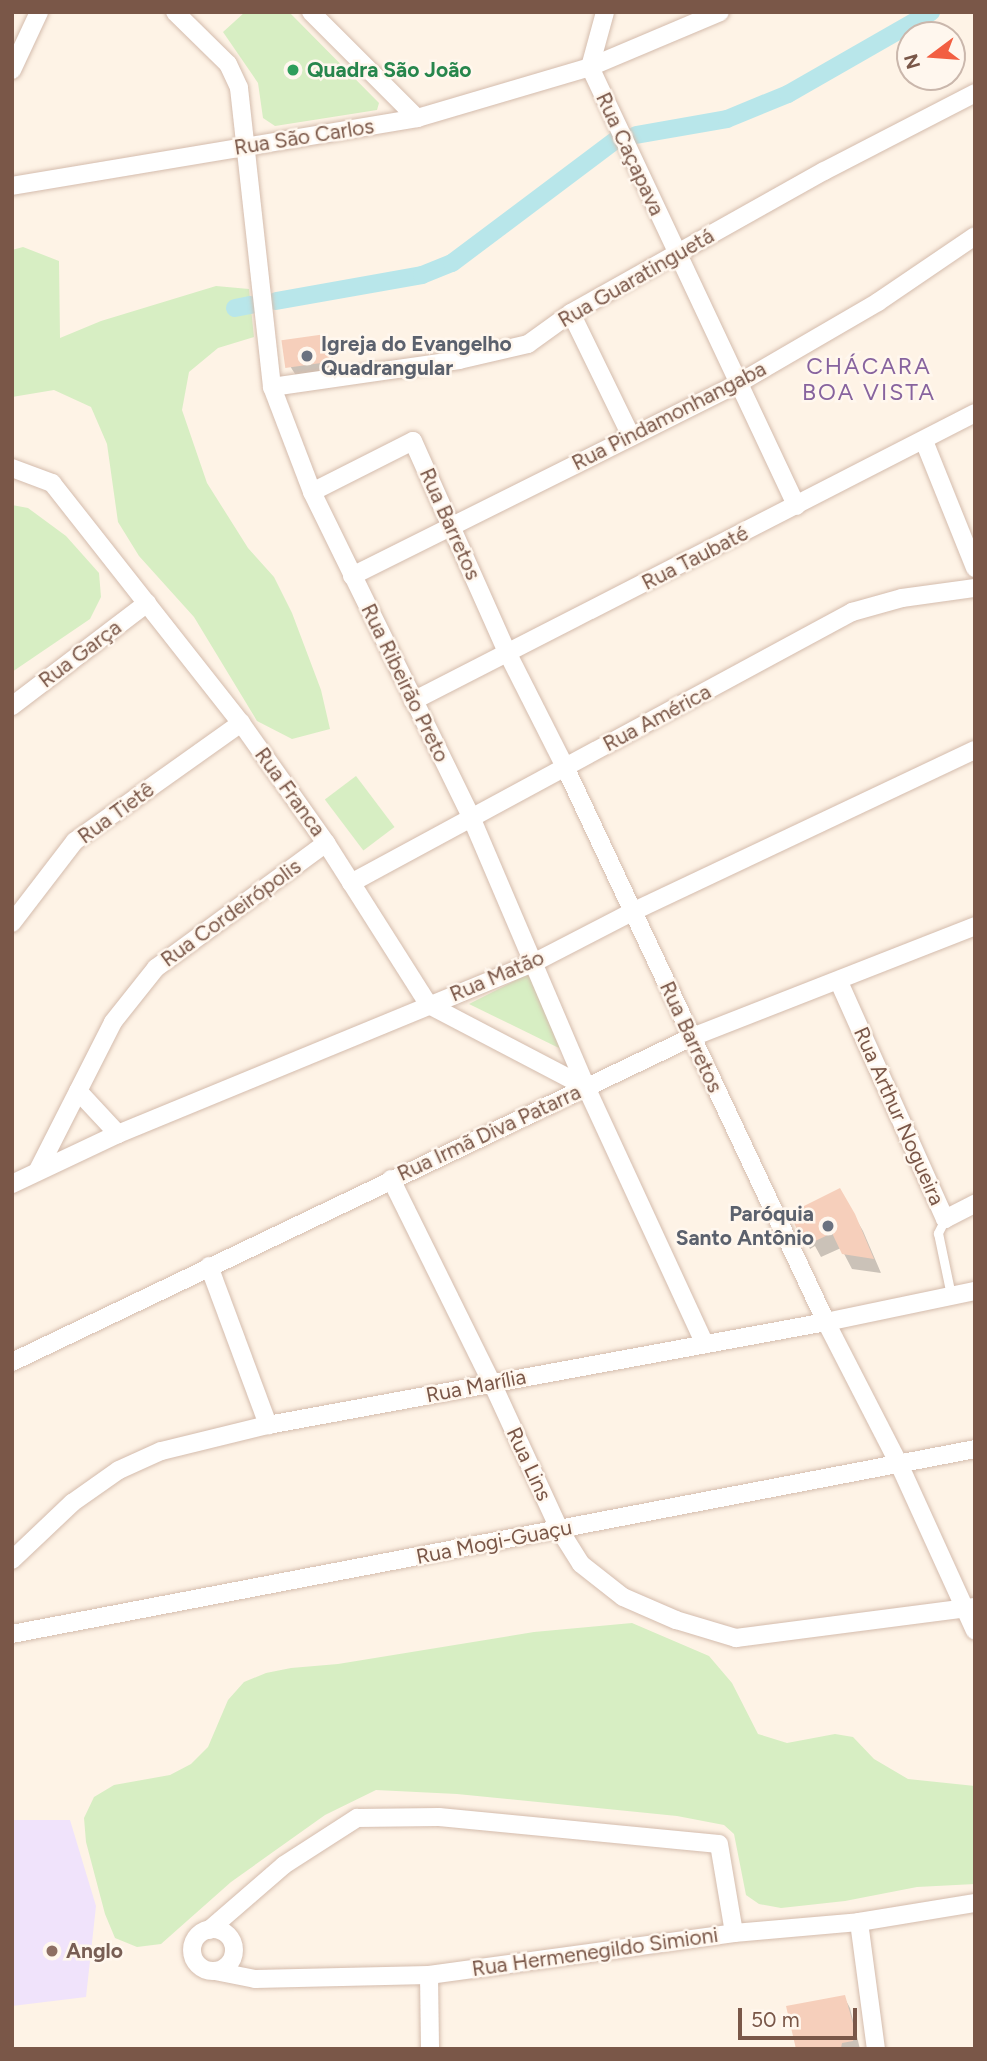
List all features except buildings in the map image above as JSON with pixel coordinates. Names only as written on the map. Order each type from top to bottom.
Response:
[{"type":"street","points":[[12,70],[39,12]]},
{"type":"street","name":"Rua Ribeirão Preto","points":[[175,12],[228,64],[239,88],[248,146],[272,387],[312,492],[471,817],[586,1087],[705,1344]]},
{"type":"street","points":[[311,12],[417,118]]},
{"type":"street","points":[[590,67],[605,12]]},
{"type":"street","name":"Rua São Carlos","points":[[12,186],[417,118],[590,67],[717,13]]},
{"type":"street","name":"Rua Caçapava","points":[[590,67],[797,506]]},
{"type":"street","name":"Rua Guaratinguetá","points":[[272,387],[459,360],[528,344],[571,313],[824,171],[975,93]]},
{"type":"street","name":"Rua Pindamonhangaba","points":[[352,576],[739,383],[878,302],[975,236]]},
{"type":"street","points":[[571,313],[631,436]]},
{"type":"street","name":"Rua Taubaté","points":[[413,701],[975,413]]},
{"type":"street","name":"Rua Barretos","points":[[312,492],[413,441],[508,654],[565,767],[825,1322],[969,1608],[975,1631]]},
{"type":"street","points":[[924,441],[975,568]]},
{"type":"street","name":"Rua Franca","points":[[12,468],[52,483],[241,723],[326,843],[429,1005],[586,1087]]},
{"type":"street","name":"Rua América","points":[[351,883],[852,612],[902,598],[975,588]]},
{"type":"street","name":"Rua Garça","points":[[12,706],[147,603]]},
{"type":"street","name":"Rua Tietê","points":[[13,920],[75,841],[241,723]]},
{"type":"street","name":"Rua Matão","points":[[12,1184],[118,1134],[533,963],[632,912],[975,750]]},
{"type":"street","name":"Rua Cordeirópolis","points":[[38,1170],[113,1022],[156,968],[326,843]]},
{"type":"street","name":"Rua Irmã Diva Patarra","points":[[12,1362],[692,1037],[839,982],[975,926]]},
{"type":"street","name":"Rua Arthur Nogueira","points":[[839,982],[944,1219],[975,1204]]},
{"type":"street","points":[[78,1091],[118,1134]]},
{"type":"street","name":"Rua Lins","points":[[391,1179],[492,1383],[559,1529],[581,1564],[623,1597],[676,1620],[736,1638],[969,1608]]},
{"type":"street","points":[[209,1266],[268,1425]]},
{"type":"street","name":"Rua Marília","points":[[12,1560],[72,1503],[119,1469],[161,1451],[268,1425],[825,1322],[975,1290]]},
{"type":"street","name":"Rua Mogi-Guaçu","points":[[12,1634],[975,1449]]},
{"type":"street","points":[[209,1930],[222,1931],[234,1947],[232,1960],[215,1971],[202,1968],[192,1950],[197,1937],[209,1930],[284,1865],[357,1818],[439,1817],[719,1844],[734,1933]]},
{"type":"street","name":"Rua Hermenegildo Simioni","points":[[215,1971],[255,1979],[429,1975],[734,1933],[859,1922],[975,1903]]},
{"type":"street","points":[[859,1922],[876,2049]]},
{"type":"street","points":[[429,1975],[430,2049]]},
{"type":"lane","points":[[944,1219],[938,1233],[951,1294]]},
{"type":"shaded area","name":"Anglo","points":[[12,1820],[70,1820],[96,1906],[86,1997],[12,2006]]},
{"type":"green space","points":[[245,12],[289,12],[379,103],[377,110],[275,126],[263,118],[258,83],[223,32]]},
{"type":"green space","points":[[23,247],[59,261],[60,338],[101,321],[216,286],[249,289],[254,337],[218,348],[189,372],[182,410],[207,483],[248,548],[274,577],[292,613],[321,690],[330,729],[292,739],[257,721],[194,617],[139,556],[118,522],[107,444],[91,407],[54,390],[12,397],[12,250]]},
{"type":"green space","points":[[12,505],[28,508],[66,536],[99,573],[101,597],[90,619],[12,672]]},
{"type":"green space","points":[[356,776],[395,827],[363,851],[325,799]]},
{"type":"green space","points":[[528,974],[563,1050],[469,1004]]},
{"type":"green space","points":[[632,1623],[709,1656],[732,1683],[758,1734],[787,1743],[835,1734],[853,1737],[874,1759],[908,1779],[975,1786],[975,1884],[917,1887],[845,1901],[781,1908],[759,1904],[746,1895],[734,1834],[724,1825],[677,1816],[457,1794],[376,1790],[325,1815],[231,1882],[161,1944],[137,1947],[115,1938],[105,1914],[86,1842],[84,1818],[94,1797],[114,1785],[170,1775],[191,1764],[208,1747],[228,1700],[244,1682],[266,1673],[291,1668],[338,1664],[534,1632]]},
{"type":"waterway","points":[[636,135],[727,119],[788,94],[931,12]]},
{"type":"waterway","points":[[276,301],[422,275],[452,263],[616,140]]},
{"type":"waterway","points":[[235,308],[251,305]]},
{"type":"place","name":"Quadra São João","points":[[293,70]]},
{"type":"place","name":"Igreja do Evangelho Quadrangular","points":[[307,356]]},
{"type":"place","name":"Paróquia Santo Antônio","points":[[828,1226]]},
{"type":"place","name":"Anglo","points":[[52,1951]]},
{"type":"district","name":"CHÁCARA BOA VISTA","points":[[869,379]]}]
